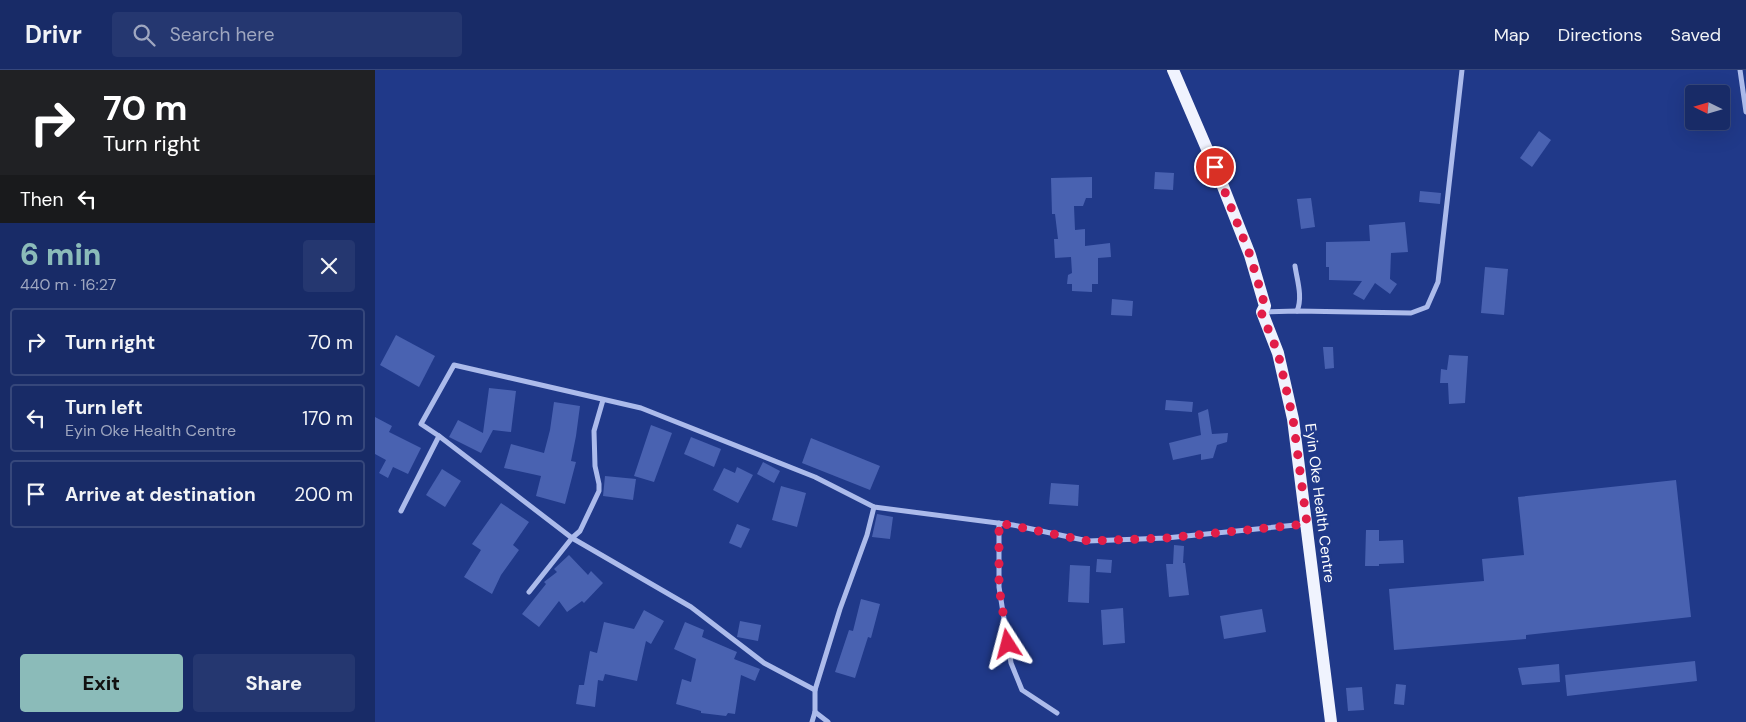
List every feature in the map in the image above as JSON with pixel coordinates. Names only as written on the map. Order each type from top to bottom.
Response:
[{"type":"main road","name":"Eyin Oke Health Centre","points":[[1173,70],[1250,255],[1265,306],[1261,312],[1278,353],[1293,419],[1331,722]]},
{"type":"street","points":[[1261,312],[1411,314],[1427,307],[1438,282],[1462,70]]},
{"type":"street","points":[[1740,70],[1746,112]]},
{"type":"street","points":[[1295,266],[1300,304],[1297,311]]},
{"type":"street","points":[[815,690],[764,664],[691,607],[572,538],[421,424],[454,365],[641,408],[815,477],[874,507],[999,523],[1088,541],[1166,538],[1307,524]]},
{"type":"street","points":[[529,592],[572,538],[581,531],[599,491],[595,466],[594,431],[603,400]]},
{"type":"street","points":[[401,510],[439,436]]},
{"type":"street","points":[[812,722],[815,712],[815,690],[840,609],[867,535],[874,507]]},
{"type":"street","points":[[999,523],[999,587],[1011,663],[1022,690],[1057,713]]},
{"type":"street","points":[[815,712],[828,722]]},
{"type":"building","points":[[1539,131],[1551,140],[1532,167],[1520,158]]},
{"type":"building","points":[[1155,172],[1174,173],[1173,190],[1154,189]]},
{"type":"building","points":[[1092,177],[1092,198],[1086,198],[1083,206],[1074,206],[1075,230],[1085,229],[1085,246],[1110,243],[1111,257],[1098,258],[1098,284],[1092,284],[1092,292],[1072,291],[1072,284],[1067,284],[1068,275],[1072,273],[1071,257],[1055,258],[1054,239],[1058,239],[1055,214],[1052,214],[1051,178]]},
{"type":"building","points":[[1420,191],[1441,193],[1440,204],[1419,202]]},
{"type":"building","points":[[1311,198],[1315,227],[1301,229],[1297,199]]},
{"type":"building","points":[[1405,222],[1408,252],[1391,253],[1390,279],[1397,284],[1390,294],[1375,283],[1364,300],[1353,294],[1362,281],[1329,280],[1329,267],[1326,267],[1326,242],[1370,241],[1369,225]]},
{"type":"building","points":[[1485,267],[1508,269],[1504,315],[1481,313]]},
{"type":"building","points":[[1112,299],[1133,301],[1132,316],[1111,315]]},
{"type":"building","points":[[396,335],[435,356],[419,387],[380,365]]},
{"type":"building","points":[[1323,347],[1333,347],[1334,368],[1325,369]]},
{"type":"building","points":[[1449,355],[1468,356],[1465,403],[1449,404],[1448,383],[1440,383],[1441,369],[1447,370]]},
{"type":"building","points":[[489,388],[516,391],[511,432],[493,430],[481,453],[449,437],[458,420],[483,433]]},
{"type":"building","points":[[1166,400],[1193,402],[1192,412],[1165,410]]},
{"type":"building","points":[[554,402],[580,406],[571,461],[576,462],[565,504],[536,496],[541,476],[504,468],[511,444],[544,453]]},
{"type":"building","points":[[1208,409],[1212,434],[1228,433],[1227,442],[1217,445],[1213,458],[1201,460],[1201,454],[1173,460],[1169,443],[1201,435],[1198,413]]},
{"type":"building","points":[[375,417],[392,426],[389,432],[421,448],[408,474],[393,467],[388,478],[379,473],[386,460],[375,454]]},
{"type":"building","points":[[651,425],[672,433],[654,482],[634,476]]},
{"type":"building","points":[[691,437],[721,449],[714,467],[684,454]]},
{"type":"building","points":[[811,438],[880,466],[870,490],[802,463]]},
{"type":"building","points":[[763,462],[780,471],[774,483],[757,474]]},
{"type":"building","points":[[737,467],[753,475],[738,503],[713,490],[724,468],[735,473]]},
{"type":"building","points":[[442,469],[461,481],[445,507],[426,495]]},
{"type":"building","points":[[605,476],[636,479],[633,500],[603,496]]},
{"type":"building","points":[[1676,480],[1691,617],[1526,635],[1526,639],[1394,650],[1389,589],[1484,581],[1482,559],[1524,555],[1518,497]]},
{"type":"building","points":[[1051,483],[1079,485],[1078,506],[1049,504]]},
{"type":"building","points":[[781,486],[806,493],[797,527],[772,520]]},
{"type":"building","points":[[501,503],[529,522],[513,545],[519,550],[501,575],[492,594],[464,577],[481,550],[472,544]]},
{"type":"building","points":[[877,514],[893,517],[890,539],[872,537]]},
{"type":"building","points":[[737,524],[750,529],[741,548],[729,543]]},
{"type":"building","points":[[1366,530],[1379,530],[1379,541],[1403,540],[1404,563],[1365,566]]},
{"type":"building","points":[[1174,545],[1184,546],[1183,563],[1185,563],[1189,595],[1169,597],[1166,564],[1173,564]]},
{"type":"building","points":[[569,555],[588,575],[591,571],[603,583],[584,603],[582,601],[567,612],[559,601],[539,627],[522,614],[546,584],[544,582],[557,572],[554,569]]},
{"type":"building","points":[[1097,559],[1112,560],[1111,573],[1096,572]]},
{"type":"building","points":[[1070,565],[1090,566],[1089,603],[1068,602]]},
{"type":"building","points":[[861,599],[880,604],[871,638],[868,637],[855,678],[835,672],[849,630],[853,631]]},
{"type":"building","points":[[1123,608],[1125,643],[1103,645],[1101,610]]},
{"type":"building","points":[[1262,609],[1266,632],[1224,639],[1220,616]]},
{"type":"building","points":[[644,610],[664,621],[651,644],[646,641],[637,681],[605,674],[603,681],[598,680],[595,707],[576,704],[579,685],[584,685],[590,651],[597,653],[604,622],[634,629]]},
{"type":"building","points":[[740,621],[761,625],[758,641],[737,637]]},
{"type":"building","points":[[685,622],[704,630],[702,637],[737,652],[734,659],[760,669],[755,681],[741,675],[735,714],[728,713],[726,716],[701,713],[701,711],[676,704],[682,679],[691,682],[696,659],[674,649]]},
{"type":"building","points":[[1695,661],[1697,681],[1567,696],[1565,675]]},
{"type":"building","points":[[1559,664],[1560,682],[1522,685],[1518,668]]},
{"type":"building","points":[[1396,684],[1406,685],[1404,705],[1394,704]]},
{"type":"building","points":[[1362,687],[1364,710],[1348,711],[1346,688]]},
{"type":"route","points":[[1008,644],[999,587],[999,523],[1088,541],[1166,538],[1307,524],[1293,419],[1278,353],[1261,312],[1265,306],[1250,255],[1215,167]]}]
